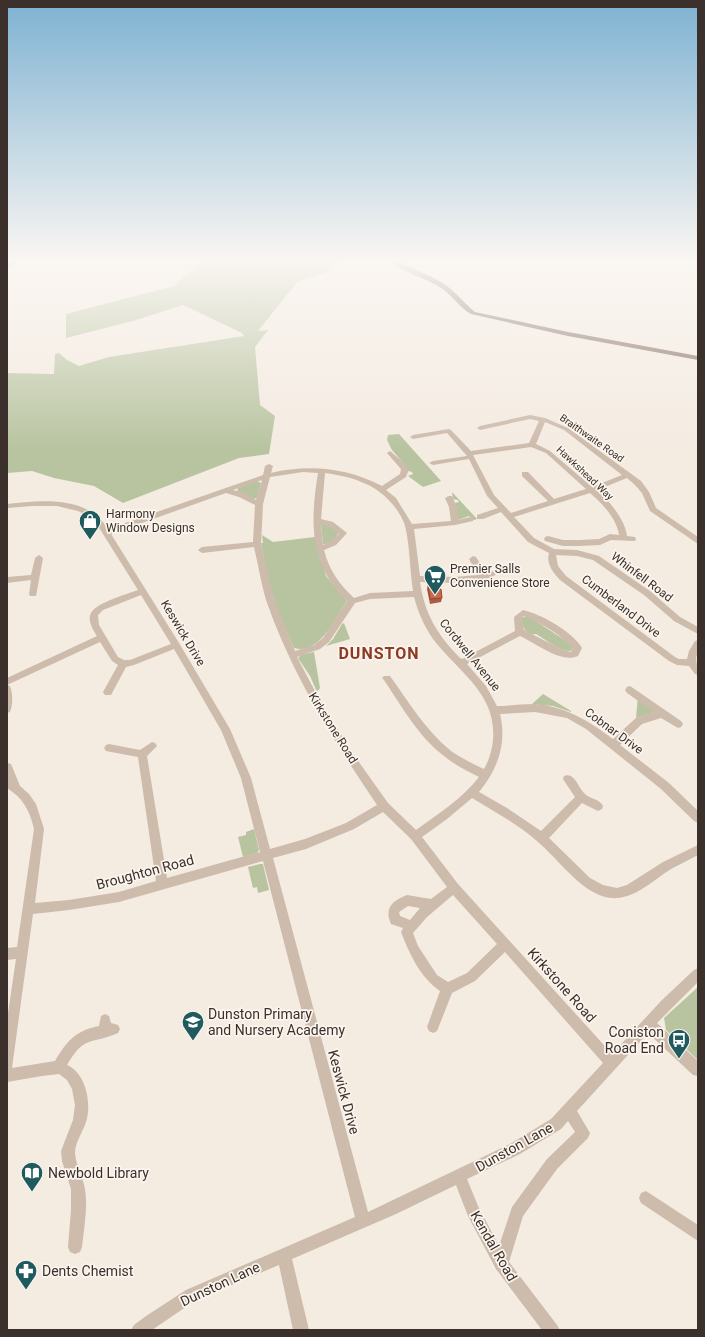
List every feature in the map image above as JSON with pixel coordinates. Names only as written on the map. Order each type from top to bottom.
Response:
[{"type":"main road","points":[[523,324],[698,358]]},
{"type":"street","points":[[433,463],[516,446],[532,445],[543,419],[530,417],[480,428]]},
{"type":"street","name":"Braithwaite Road","points":[[543,419],[566,429],[628,475],[641,488],[653,509],[698,540]]},
{"type":"street","name":"Whinfell Road","points":[[413,437],[450,431],[470,455],[491,496],[502,510],[510,516],[531,540],[553,552],[577,554],[600,560],[648,593],[677,619],[698,631]]},
{"type":"street","name":"Hawkshead Way","points":[[532,445],[553,455],[612,511],[622,529],[623,538]]},
{"type":"street","points":[[381,490],[403,475],[405,469],[390,452]]},
{"type":"street","name":"Kirkstone Road","points":[[269,466],[260,504],[257,544],[270,599],[292,655],[312,695],[348,754],[384,806],[415,836],[454,888],[612,1064]]},
{"type":"street","name":"Cordwell Avenue","points":[[106,533],[266,476],[293,471],[322,471],[354,476],[368,481],[391,497],[400,508],[410,528],[420,608],[429,626],[443,646],[479,684],[495,710],[498,742],[494,761],[486,775],[472,793],[452,810],[415,836]]},
{"type":"street","points":[[322,471],[317,504],[320,548],[325,566],[332,581],[342,593],[352,601]]},
{"type":"street","points":[[525,474],[553,502]]},
{"type":"street","points":[[510,516],[591,490],[628,475]]},
{"type":"street","points":[[227,491],[260,504]]},
{"type":"street","points":[[449,498],[453,506],[454,523]]},
{"type":"street","name":"Keswick Drive","points":[[7,506],[50,503],[73,506],[95,517],[143,591],[225,729],[246,778],[363,1221]]},
{"type":"street","points":[[480,517],[502,510]]},
{"type":"street","points":[[410,528],[454,523],[470,519]]},
{"type":"street","points":[[317,521],[330,524],[343,533],[339,539],[330,546],[320,548]]},
{"type":"street","points":[[548,539],[580,543],[600,542],[610,537],[632,539]]},
{"type":"street","points":[[202,550],[257,544]]},
{"type":"street","name":"Cumberland Drive","points":[[553,552],[551,558],[554,567],[563,578],[672,659],[677,662],[691,663]]},
{"type":"street","points":[[33,594],[39,558]]},
{"type":"street","points":[[417,580],[458,580],[488,575],[473,559]]},
{"type":"street","points":[[7,580],[35,577]]},
{"type":"street","points":[[143,591],[100,608],[94,614],[95,625],[115,659],[123,664],[137,661],[176,645]]},
{"type":"street","points":[[292,655],[317,647],[326,640],[352,601],[370,596],[418,594]]},
{"type":"street","points":[[527,614],[550,626],[574,644],[578,648],[577,652],[569,656],[520,632],[518,617],[520,615],[527,614]]},
{"type":"street","points":[[460,664],[520,632]]},
{"type":"street","points":[[7,682],[102,637]]},
{"type":"street","points":[[698,643],[692,655],[691,663],[698,672]]},
{"type":"street","points":[[108,692],[123,664]]},
{"type":"street","points":[[387,678],[408,700],[427,734],[443,750],[486,775]]},
{"type":"street","points":[[7,689],[7,709]]},
{"type":"street","points":[[630,690],[678,724]]},
{"type":"street","name":"Cobnar Drive","points":[[495,710],[535,708],[569,715],[589,726],[614,745],[665,786],[696,814]]},
{"type":"street","points":[[614,745],[636,723],[644,719],[658,716],[662,713]]},
{"type":"street","points":[[109,748],[142,754],[152,746]]},
{"type":"street","points":[[142,754],[162,884]]},
{"type":"street","points":[[7,767],[12,786],[27,798],[36,811],[39,829],[7,1066]]},
{"type":"street","points":[[568,779],[580,797],[598,806]]},
{"type":"street","points":[[472,793],[503,811],[542,838],[586,882],[601,890],[617,893],[628,890],[667,866],[698,850]]},
{"type":"street","points":[[542,838],[580,797]]},
{"type":"street","points":[[266,854],[306,844],[350,826],[384,806]]},
{"type":"street","name":"Broughton Road","points":[[29,909],[69,905],[119,897],[266,854]]},
{"type":"street","points":[[448,989],[433,979],[414,950],[407,932],[423,913],[454,888]]},
{"type":"street","points":[[412,926],[395,920],[393,910],[407,900],[433,905]]},
{"type":"street","points":[[433,1027],[448,989],[471,976],[505,944]]},
{"type":"street","points":[[7,954],[23,952]]},
{"type":"street","name":"Dunston Lane","points":[[139,1330],[191,1295],[391,1209],[515,1148],[556,1124],[648,1024],[698,974]]},
{"type":"street","points":[[648,1024],[698,1070]]},
{"type":"street","points":[[58,1068],[70,1046],[88,1034],[108,1027]]},
{"type":"street","points":[[7,1076],[58,1068],[69,1074],[75,1081],[81,1093],[82,1105],[76,1131],[68,1149],[68,1164],[76,1180],[78,1192],[75,1247]]},
{"type":"street","points":[[501,1264],[517,1212],[552,1164],[583,1133],[569,1111]]},
{"type":"street","name":"Kendal Road","points":[[459,1176],[473,1211],[501,1264],[552,1330]]},
{"type":"street","points":[[646,1198],[694,1231]]},
{"type":"street","points":[[284,1256],[301,1330]]},
{"type":"green space","points":[[66,324],[120,324],[66,338]]},
{"type":"green space","points":[[224,324],[263,324],[258,331],[268,330],[255,347],[260,405],[275,416],[269,454],[239,458],[123,503],[94,486],[54,478],[32,471],[7,473],[7,373],[54,374],[55,354],[59,353],[67,360],[79,366],[109,357],[244,336],[242,333]]},
{"type":"green space","points":[[399,434],[441,481],[423,487],[408,476],[413,474],[412,472],[408,471],[406,466],[392,450],[387,440],[388,435]]},
{"type":"green space","points":[[257,481],[261,483],[257,498],[253,499],[237,492],[238,488]]},
{"type":"green space","points":[[452,492],[477,519],[474,520],[469,516],[458,520],[455,503],[459,502],[458,500],[453,499]]},
{"type":"green space","points":[[321,523],[331,527],[339,533],[332,541],[326,544],[323,544]]},
{"type":"green space","points":[[262,535],[273,542],[315,537],[326,576],[347,600],[326,633],[315,644],[309,647],[302,649],[294,648],[277,609],[269,583],[261,543],[263,543]]},
{"type":"green space","points":[[527,616],[537,620],[537,622],[571,644],[573,650],[565,650],[549,643],[536,634],[529,634],[524,628],[521,618]]},
{"type":"green space","points":[[344,623],[350,639],[326,646],[333,639]]},
{"type":"green space","points":[[314,652],[320,688],[317,692],[310,676],[298,658],[301,655]]},
{"type":"green space","points":[[543,694],[571,712],[553,706],[532,704]]},
{"type":"green space","points":[[638,696],[655,712],[636,718]]},
{"type":"green space","points":[[254,829],[259,850],[257,853],[243,857],[238,837],[246,835],[246,832]]},
{"type":"green space","points":[[263,864],[269,890],[258,893],[257,887],[253,888],[248,867]]},
{"type":"green space","points":[[698,987],[698,1060],[666,1030],[664,1018]]},
{"type":"building","points":[[428,585],[438,585],[438,589],[441,589],[442,598],[430,599]]},
{"type":"place","name":"Harmony Window Designs","points":[[90,540]]},
{"type":"place","name":"Premier Salls Convenience Store","points":[[435,596]]},
{"type":"place","name":"Dunston Primary and Nursery Academy","points":[[193,1042]]},
{"type":"place","name":"Coniston Road End","points":[[679,1060]]},
{"type":"place","name":"Newbold Library","points":[[32,1192]]},
{"type":"place","name":"Dents Chemist","points":[[26,1290]]},
{"type":"district","name":"DUNSTON","points":[[379,653]]}]
